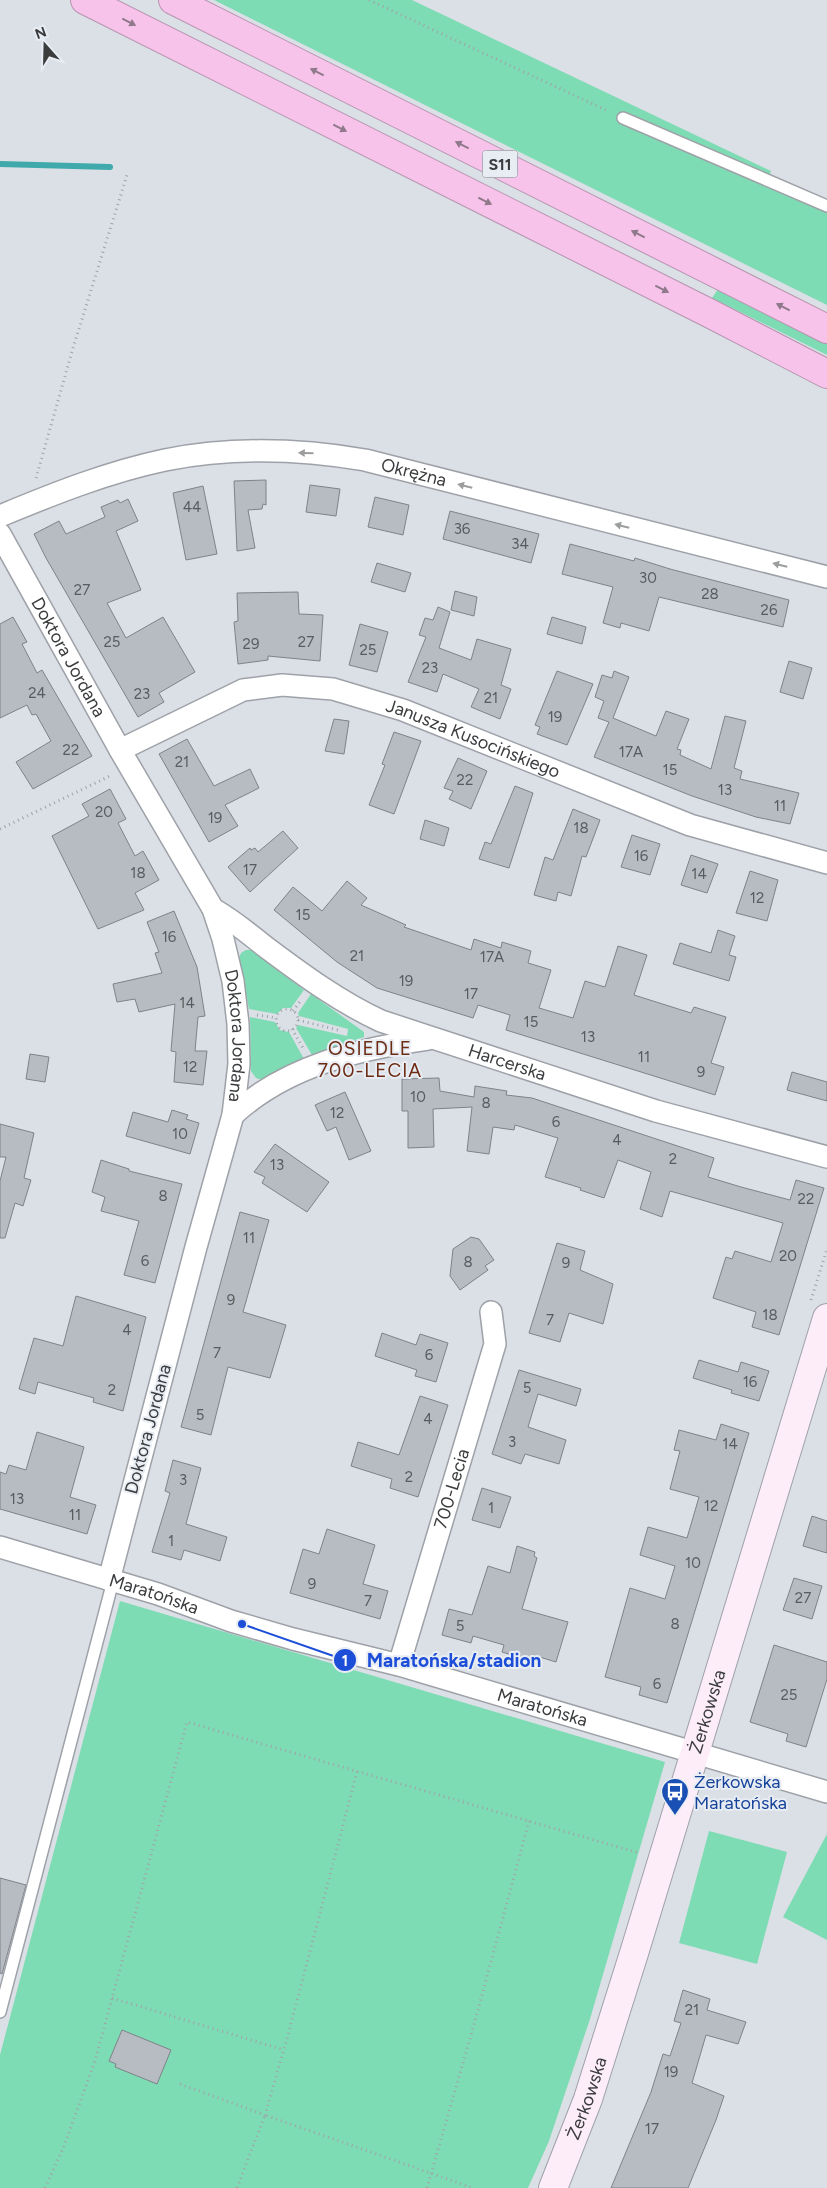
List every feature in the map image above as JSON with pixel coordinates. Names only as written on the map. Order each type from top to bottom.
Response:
[{"type":"highway","name":"S11","points":[[85,0],[701,308],[827,374]]},
{"type":"highway","name":"S11","points":[[173,0],[827,328]]},
{"type":"street","name":"Okrężna","points":[[0,516],[104,476],[165,460],[206,454],[248,452],[329,454],[365,460],[827,577]]},
{"type":"street","name":"Doktora Jordana","points":[[0,534],[125,758],[213,909],[223,939],[232,981],[238,1024],[239,1064],[233,1115],[196,1247],[111,1580]]},
{"type":"street","name":"Janusza Kusocińskiego","points":[[125,758],[243,690],[282,685],[333,689],[403,710],[690,825],[827,863]]},
{"type":"street","name":"Harcerska","points":[[213,909],[233,920],[314,982],[358,1010],[381,1021],[656,1111],[827,1157]]},
{"type":"street","points":[[233,1115],[248,1101],[271,1087],[323,1062],[353,1052],[432,1038]]},
{"type":"street","name":"700-Lecia","points":[[399,1665],[495,1344],[491,1312]]},
{"type":"street","name":"Żerkowska","points":[[553,2188],[591,2090],[827,1318]]},
{"type":"street","name":"Maratońska","points":[[0,1547],[158,1594],[231,1621],[293,1639],[399,1665],[827,1792]]},
{"type":"lane","points":[[623,118],[827,206]]},
{"type":"lane","points":[[0,2012],[111,1580]]},
{"type":"path","points":[[369,0],[623,118]]},
{"type":"path","points":[[40,500],[33,486],[73,348],[128,172]]},
{"type":"path","points":[[0,829],[125,758]]},
{"type":"path","points":[[287,1009],[296,1013],[298,1020],[294,1028],[288,1030],[279,1026],[277,1020],[278,1014],[287,1009]]},
{"type":"path","points":[[298,1020],[338,1030]]},
{"type":"path","points":[[45,2188],[64,2146],[95,2061],[187,1722],[644,1856]]},
{"type":"path","points":[[237,2188],[265,2115],[284,2050],[358,1772]]},
{"type":"path","points":[[427,2188],[529,1821]]},
{"type":"path","points":[[112,1998],[284,2050]]},
{"type":"path","points":[[180,2084],[473,2188]]},
{"type":"green space","points":[[214,0],[412,0],[771,171],[769,177],[827,206],[827,305]]},
{"type":"green space","points":[[718,289],[827,344],[827,355],[712,298]]},
{"type":"green space","points":[[251,950],[304,990],[291,1008],[283,1008],[277,1014],[249,1009],[239,958],[241,953]]},
{"type":"green space","points":[[311,994],[364,1032],[364,1037],[312,1055],[296,1028],[298,1025],[347,1036],[348,1029],[299,1016],[298,1013]]},
{"type":"green space","points":[[250,1017],[275,1022],[280,1030],[289,1032],[304,1059],[262,1080],[256,1078],[251,1071]]},
{"type":"green space","points":[[120,1601],[665,1762],[590,2019],[549,2141],[528,2188],[0,2188],[0,2055]]},
{"type":"green space","points":[[709,1831],[787,1852],[757,1964],[679,1943]]},
{"type":"green space","points":[[827,1834],[827,1940],[783,1917]]},
{"type":"building","points":[[266,480],[266,505],[263,504],[262,509],[248,510],[255,548],[237,551],[234,481]]},
{"type":"building","points":[[310,485],[340,489],[336,516],[306,512]]},
{"type":"building","points":[[203,486],[217,554],[186,560],[173,493]]},
{"type":"building","points":[[375,497],[409,505],[403,535],[368,527]]},
{"type":"building","points":[[128,499],[138,521],[116,531],[141,590],[107,603],[126,638],[163,617],[195,672],[159,693],[164,702],[138,717],[34,534],[59,521],[66,534],[105,517],[101,507],[118,500],[120,503]]},
{"type":"building","points":[[450,511],[539,534],[531,563],[443,539]]},
{"type":"building","points":[[570,544],[634,561],[635,558],[789,600],[783,627],[659,597],[649,631],[621,623],[620,628],[603,623],[613,587],[562,574]]},
{"type":"building","points":[[377,563],[411,573],[405,592],[371,582]]},
{"type":"building","points":[[455,591],[477,597],[474,616],[451,610]]},
{"type":"building","points":[[298,592],[299,614],[323,615],[320,661],[268,656],[268,660],[238,664],[234,622],[238,621],[237,593]]},
{"type":"building","points":[[438,607],[450,612],[439,648],[471,660],[477,639],[511,649],[501,685],[511,689],[500,719],[471,707],[479,689],[443,674],[437,692],[408,682],[426,637],[419,635],[425,618],[433,620]]},
{"type":"building","points":[[13,617],[27,642],[22,644],[37,673],[42,670],[92,756],[33,789],[16,762],[51,741],[36,714],[32,715],[27,705],[0,718],[0,624]]},
{"type":"building","points":[[552,617],[586,627],[582,644],[547,634]]},
{"type":"building","points":[[360,624],[388,632],[377,672],[349,665]]},
{"type":"building","points":[[789,661],[812,668],[803,699],[780,692]]},
{"type":"building","points":[[557,671],[593,684],[567,745],[537,734],[540,727],[535,725]]},
{"type":"building","points":[[614,671],[629,677],[613,718],[656,736],[666,711],[689,719],[677,749],[681,750],[680,755],[711,769],[725,716],[746,721],[734,768],[742,771],[740,779],[799,793],[790,824],[756,817],[692,796],[594,757],[609,722],[598,718],[604,701],[595,697],[602,675],[612,678]]},
{"type":"building","points":[[334,719],[349,721],[344,754],[325,751]]},
{"type":"building","points":[[394,732],[421,741],[394,814],[369,805],[385,765],[382,764]]},
{"type":"building","points":[[187,739],[214,786],[250,769],[259,788],[225,805],[238,826],[209,842],[159,754]]},
{"type":"building","points":[[458,758],[487,771],[471,809],[449,799],[453,791],[444,788]]},
{"type":"building","points":[[515,786],[533,793],[509,868],[479,859],[485,842],[491,844]]},
{"type":"building","points":[[110,789],[126,819],[118,823],[135,856],[143,851],[159,880],[135,893],[144,910],[98,929],[52,836],[89,816],[82,804]]},
{"type":"building","points":[[573,809],[600,820],[586,857],[582,856],[571,896],[558,892],[556,901],[534,895],[545,857],[553,860]]},
{"type":"building","points":[[425,820],[449,828],[444,846],[420,839]]},
{"type":"building","points":[[283,831],[298,848],[250,892],[228,867],[250,848],[251,850],[255,848],[258,852]]},
{"type":"building","points":[[632,835],[660,844],[650,875],[621,867]]},
{"type":"building","points":[[691,855],[718,864],[707,893],[681,885]]},
{"type":"building","points":[[750,871],[778,880],[767,921],[736,913]]},
{"type":"building","points":[[347,881],[367,898],[361,905],[406,925],[404,927],[471,950],[474,939],[501,948],[502,942],[531,951],[528,963],[551,970],[539,1008],[573,1018],[585,981],[605,987],[618,946],[647,955],[634,995],[691,1013],[694,1007],[726,1017],[711,1063],[724,1067],[715,1095],[506,1030],[510,1015],[478,1005],[473,1018],[377,988],[337,962],[274,910],[293,887],[322,911]]},
{"type":"building","points":[[174,911],[197,967],[205,1016],[198,1017],[195,1051],[207,1051],[203,1085],[174,1082],[176,1052],[171,1051],[175,1004],[139,1012],[135,999],[117,1002],[113,984],[162,973],[155,953],[159,952],[147,922]]},
{"type":"building","points":[[718,930],[735,936],[729,955],[736,957],[729,981],[673,964],[680,943],[711,953]]},
{"type":"building","points":[[30,1054],[49,1057],[45,1082],[26,1079]]},
{"type":"building","points":[[792,1072],[827,1082],[827,1101],[787,1090]]},
{"type":"building","points":[[439,1078],[440,1091],[474,1097],[475,1086],[507,1091],[506,1095],[532,1098],[714,1158],[708,1177],[741,1187],[790,1200],[796,1180],[824,1188],[779,1335],[752,1327],[756,1312],[713,1298],[726,1257],[732,1259],[735,1251],[771,1262],[783,1223],[670,1191],[662,1217],[640,1209],[651,1172],[618,1160],[604,1198],[580,1190],[581,1188],[545,1177],[558,1138],[515,1125],[514,1130],[493,1127],[489,1154],[467,1151],[472,1107],[433,1109],[434,1147],[408,1148],[408,1111],[402,1111],[402,1079]]},
{"type":"building","points":[[345,1092],[371,1151],[349,1160],[336,1127],[327,1131],[315,1105]]},
{"type":"building","points":[[172,1110],[188,1115],[186,1119],[199,1123],[190,1154],[126,1136],[133,1112],[168,1122]]},
{"type":"building","points":[[0,1124],[34,1133],[24,1178],[31,1180],[23,1206],[15,1203],[5,1238],[0,1238],[0,1181],[6,1157],[0,1157]]},
{"type":"building","points":[[275,1144],[329,1182],[307,1212],[262,1183],[265,1177],[254,1172]]},
{"type":"building","points":[[101,1160],[129,1169],[129,1171],[182,1184],[155,1283],[124,1275],[139,1221],[101,1211],[105,1197],[92,1192]]},
{"type":"building","points":[[240,1212],[269,1220],[243,1312],[286,1325],[270,1378],[228,1367],[211,1435],[181,1427]]},
{"type":"building","points":[[471,1237],[479,1239],[494,1260],[485,1266],[488,1270],[460,1290],[450,1276],[453,1249]]},
{"type":"building","points":[[557,1243],[585,1251],[580,1270],[613,1284],[603,1324],[569,1313],[560,1342],[529,1333]]},
{"type":"building","points":[[76,1296],[146,1317],[123,1411],[93,1402],[94,1398],[38,1382],[35,1394],[19,1389],[34,1338],[63,1346]]},
{"type":"building","points":[[382,1333],[416,1345],[420,1334],[448,1343],[436,1382],[415,1376],[417,1370],[375,1356]]},
{"type":"building","points":[[699,1360],[738,1372],[741,1362],[769,1371],[759,1401],[731,1393],[732,1390],[693,1378]]},
{"type":"building","points":[[519,1370],[581,1389],[576,1406],[538,1394],[528,1427],[566,1440],[559,1464],[525,1454],[521,1464],[492,1454]]},
{"type":"building","points":[[420,1396],[448,1405],[418,1497],[390,1488],[392,1479],[351,1466],[358,1442],[399,1455]]},
{"type":"building","points":[[721,1424],[749,1433],[667,1703],[639,1695],[641,1687],[605,1677],[630,1588],[665,1599],[675,1566],[640,1555],[648,1527],[687,1538],[699,1497],[670,1489],[680,1451],[674,1450],[679,1430],[716,1440]]},
{"type":"building","points":[[37,1432],[84,1447],[70,1497],[96,1505],[87,1534],[0,1509],[0,1472],[6,1474],[9,1465],[26,1470]]},
{"type":"building","points":[[173,1460],[201,1468],[186,1524],[227,1537],[220,1561],[184,1550],[181,1560],[152,1552],[170,1493],[165,1491]]},
{"type":"building","points":[[482,1488],[511,1497],[500,1528],[472,1520]]},
{"type":"building","points":[[812,1516],[827,1521],[827,1553],[803,1546]]},
{"type":"building","points":[[327,1529],[375,1545],[363,1584],[388,1591],[380,1619],[290,1593],[303,1549],[319,1554]]},
{"type":"building","points":[[517,1546],[535,1552],[534,1556],[537,1558],[522,1609],[568,1622],[556,1662],[533,1655],[532,1661],[502,1652],[504,1645],[473,1636],[471,1643],[442,1635],[449,1609],[472,1615],[488,1566],[510,1573]]},
{"type":"building","points":[[794,1578],[822,1586],[812,1619],[783,1610]]},
{"type":"building","points":[[774,1645],[827,1662],[827,1679],[806,1747],[786,1741],[788,1734],[750,1722]]},
{"type":"building","points":[[0,1878],[26,1885],[2,1974],[0,1973]]},
{"type":"building","points":[[683,1990],[710,1999],[707,2010],[746,2022],[738,2044],[706,2035],[692,2083],[724,2096],[716,2120],[688,2188],[611,2188],[651,2092],[663,2054],[670,2056],[681,2023],[674,2021]]},
{"type":"building","points":[[122,2030],[171,2050],[157,2084],[115,2067],[116,2064],[109,2061]]},
{"type":"waterway","points":[[0,164],[110,167]]},
{"type":"place","name":"Maratońska/stadion","points":[[242,1624]]},
{"type":"place","name":"Żerkowska Maratońska","points":[[675,1816]]},
{"type":"district","name":"OSIEDLE 700-LECIA","points":[[370,1059]]}]
